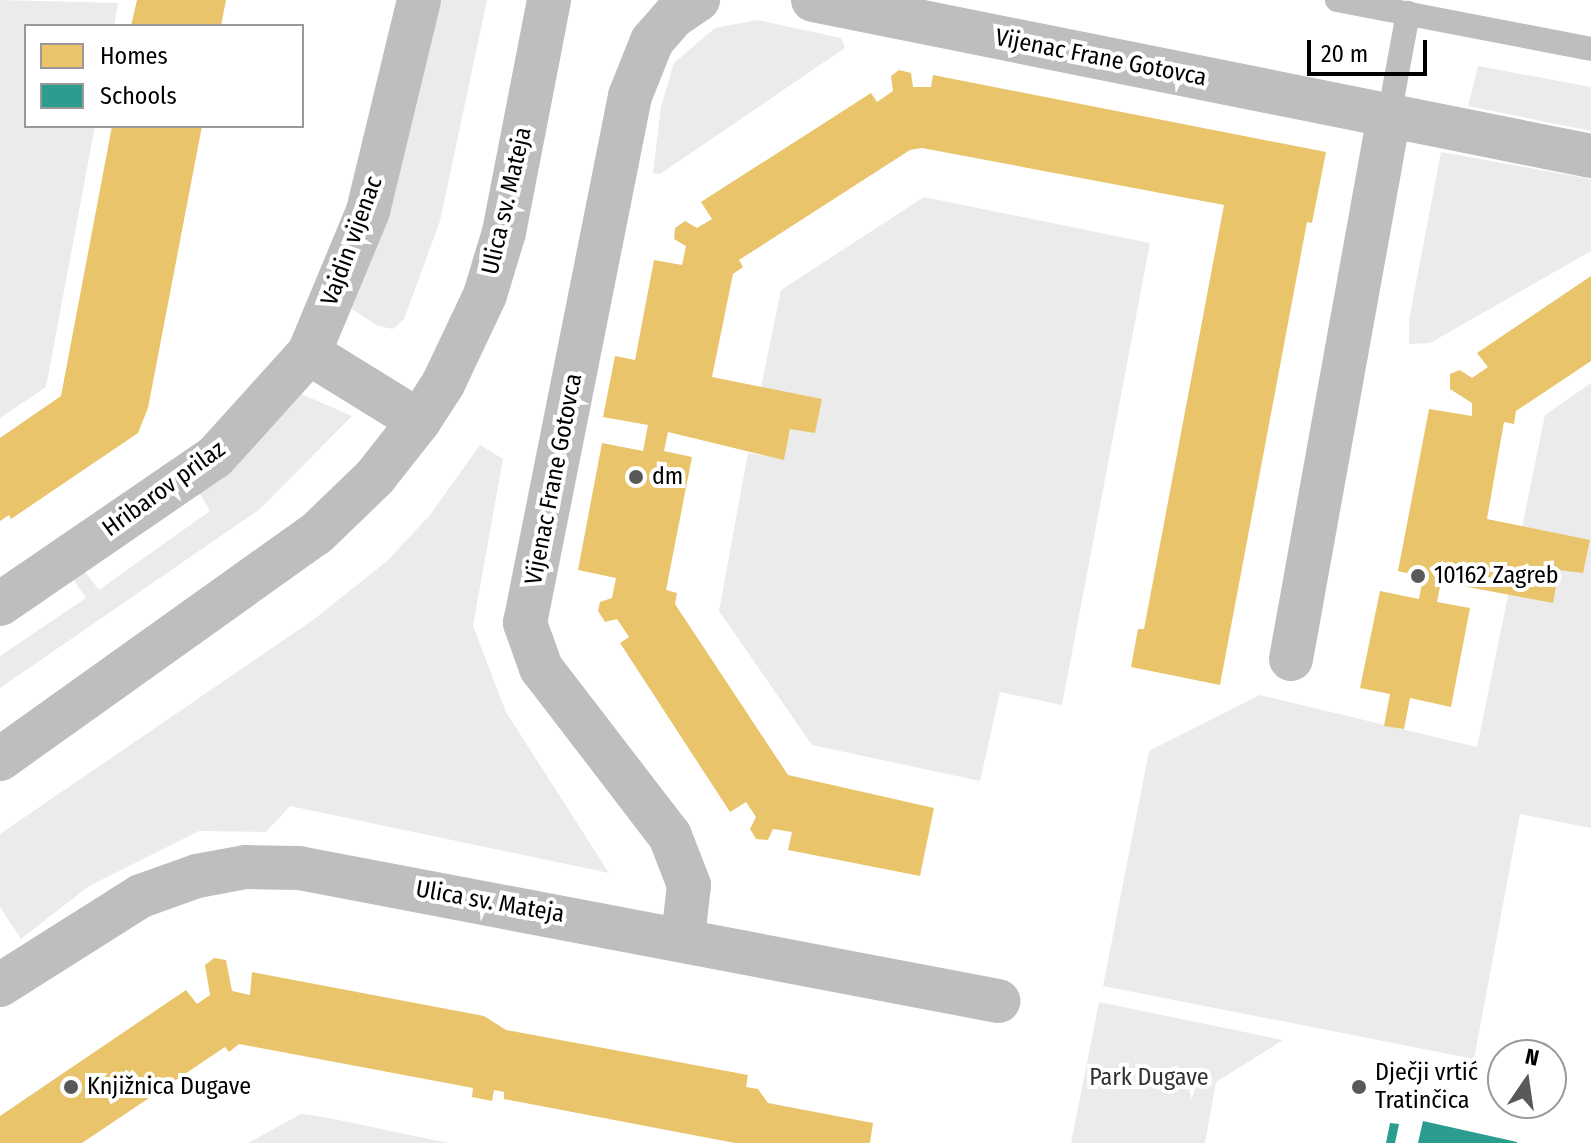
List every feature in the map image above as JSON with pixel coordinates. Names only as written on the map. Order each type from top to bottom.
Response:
[{"type":"street","name":"Vajdin vijenac","points":[[309,353],[368,211],[419,0]]},
{"type":"street","name":"Ulica sv. Mateja","points":[[0,759],[316,534],[375,477],[419,421],[443,384],[492,270],[549,0]]},
{"type":"street","name":"Vijenac Frane Gotovca","points":[[683,937],[689,885],[670,836],[541,668],[525,623],[630,96],[652,41],[674,16],[698,0]]},
{"type":"street","name":"Vijenac Frane Gotovca","points":[[813,0],[1591,156]]},
{"type":"street","points":[[1291,659],[1389,116]]},
{"type":"street","points":[[309,353],[419,421]]},
{"type":"street","name":"Hribarov prilaz","points":[[0,604],[215,457],[309,353]]},
{"type":"street","name":"Ulica sv. Mateja","points":[[2,981],[141,896],[197,876],[246,867],[299,868],[683,937],[998,1001]]},
{"type":"lane","points":[[1337,0],[1591,49]]},
{"type":"lane","points":[[1389,116],[1408,13]]},
{"type":"green space","points":[[0,0],[118,3],[114,24],[24,24],[24,128],[95,128],[46,387],[0,418]]},
{"type":"green space","points":[[429,0],[487,0],[440,221],[404,319],[393,329],[378,326],[344,304]]},
{"type":"green space","points":[[757,20],[841,38],[845,48],[660,174],[653,173],[661,107],[674,63],[715,28]]},
{"type":"green space","points":[[1478,66],[1591,87],[1591,131],[1468,106]]},
{"type":"green space","points":[[1441,152],[1591,179],[1591,251],[1430,343],[1409,344],[1409,320]]},
{"type":"green space","points":[[924,197],[1150,243],[1062,705],[1000,692],[980,781],[812,745],[719,611],[748,453],[784,459],[790,429],[761,387],[781,290]]},
{"type":"green space","points":[[1591,383],[1591,828],[1520,814],[1474,1059],[1103,986],[1149,751],[1260,695],[1477,747],[1545,415]]},
{"type":"green space","points":[[297,392],[352,416],[260,509],[0,688],[0,656],[86,598],[71,576],[85,572],[99,590],[210,511],[197,489]]},
{"type":"green space","points":[[480,445],[503,459],[473,626],[506,712],[609,873],[290,806],[266,832],[199,831],[89,886],[21,939],[0,907],[0,834],[313,620],[387,561],[430,515]]},
{"type":"green space","name":"Park Dugave","points":[[1099,1002],[1283,1040],[1216,1082],[1205,1143],[1071,1143]]},
{"type":"green space","points":[[301,1114],[324,1117],[448,1143],[248,1143]]},
{"type":"building: Homes","points":[[137,0],[226,0],[221,24],[131,24]]},
{"type":"building: Homes","points":[[899,70],[911,73],[913,87],[931,87],[933,75],[1326,152],[1312,223],[1307,222],[1220,685],[1131,667],[1138,629],[1144,629],[1224,205],[922,148],[910,150],[739,260],[743,267],[733,274],[712,377],[822,399],[815,433],[790,429],[784,460],[668,432],[664,451],[692,457],[666,590],[677,593],[675,604],[788,775],[934,808],[920,876],[788,850],[792,832],[773,829],[768,840],[756,839],[750,829],[756,817],[746,802],[730,812],[620,643],[629,637],[617,619],[605,622],[598,611],[600,602],[612,598],[616,578],[578,570],[602,443],[643,451],[648,425],[603,417],[615,356],[635,360],[654,260],[682,265],[686,246],[674,239],[675,228],[685,221],[697,228],[712,219],[701,202],[871,93],[877,102],[893,91],[891,76]]},
{"type":"building: Homes","points":[[112,128],[202,128],[148,408],[138,433],[11,519],[9,515],[0,521],[0,438],[61,396]]},
{"type":"building: Homes","points":[[1591,276],[1591,361],[1516,411],[1514,424],[1504,422],[1487,519],[1590,540],[1583,573],[1559,570],[1553,603],[1441,582],[1437,602],[1470,608],[1451,707],[1410,698],[1404,729],[1384,726],[1390,694],[1360,688],[1380,591],[1419,599],[1423,577],[1398,571],[1429,409],[1472,416],[1472,403],[1450,389],[1450,374],[1460,370],[1472,378],[1488,367],[1477,353]]},
{"type":"building: Homes","points":[[214,958],[226,960],[232,991],[250,995],[252,972],[484,1016],[506,1030],[748,1075],[746,1087],[758,1089],[768,1103],[873,1123],[870,1143],[735,1143],[504,1099],[504,1092],[494,1090],[492,1101],[472,1097],[473,1088],[239,1044],[229,1052],[225,1047],[82,1143],[0,1143],[0,1116],[186,990],[197,1004],[210,995],[205,965]]},
{"type":"building: Schools","points":[[1423,1121],[1517,1142],[1517,1143],[1418,1143]]},
{"type":"building: Schools","points":[[1390,1123],[1399,1124],[1395,1143],[1386,1143]]},
{"type":"place","name":"dm","points":[[636,477]]},
{"type":"place","name":"10162 Zagreb","points":[[1418,576]]},
{"type":"place","name":"Knjižnica Dugave","points":[[71,1087]]},
{"type":"place","name":"Dječji vrtić Tratinčica","points":[[1359,1087]]}]
